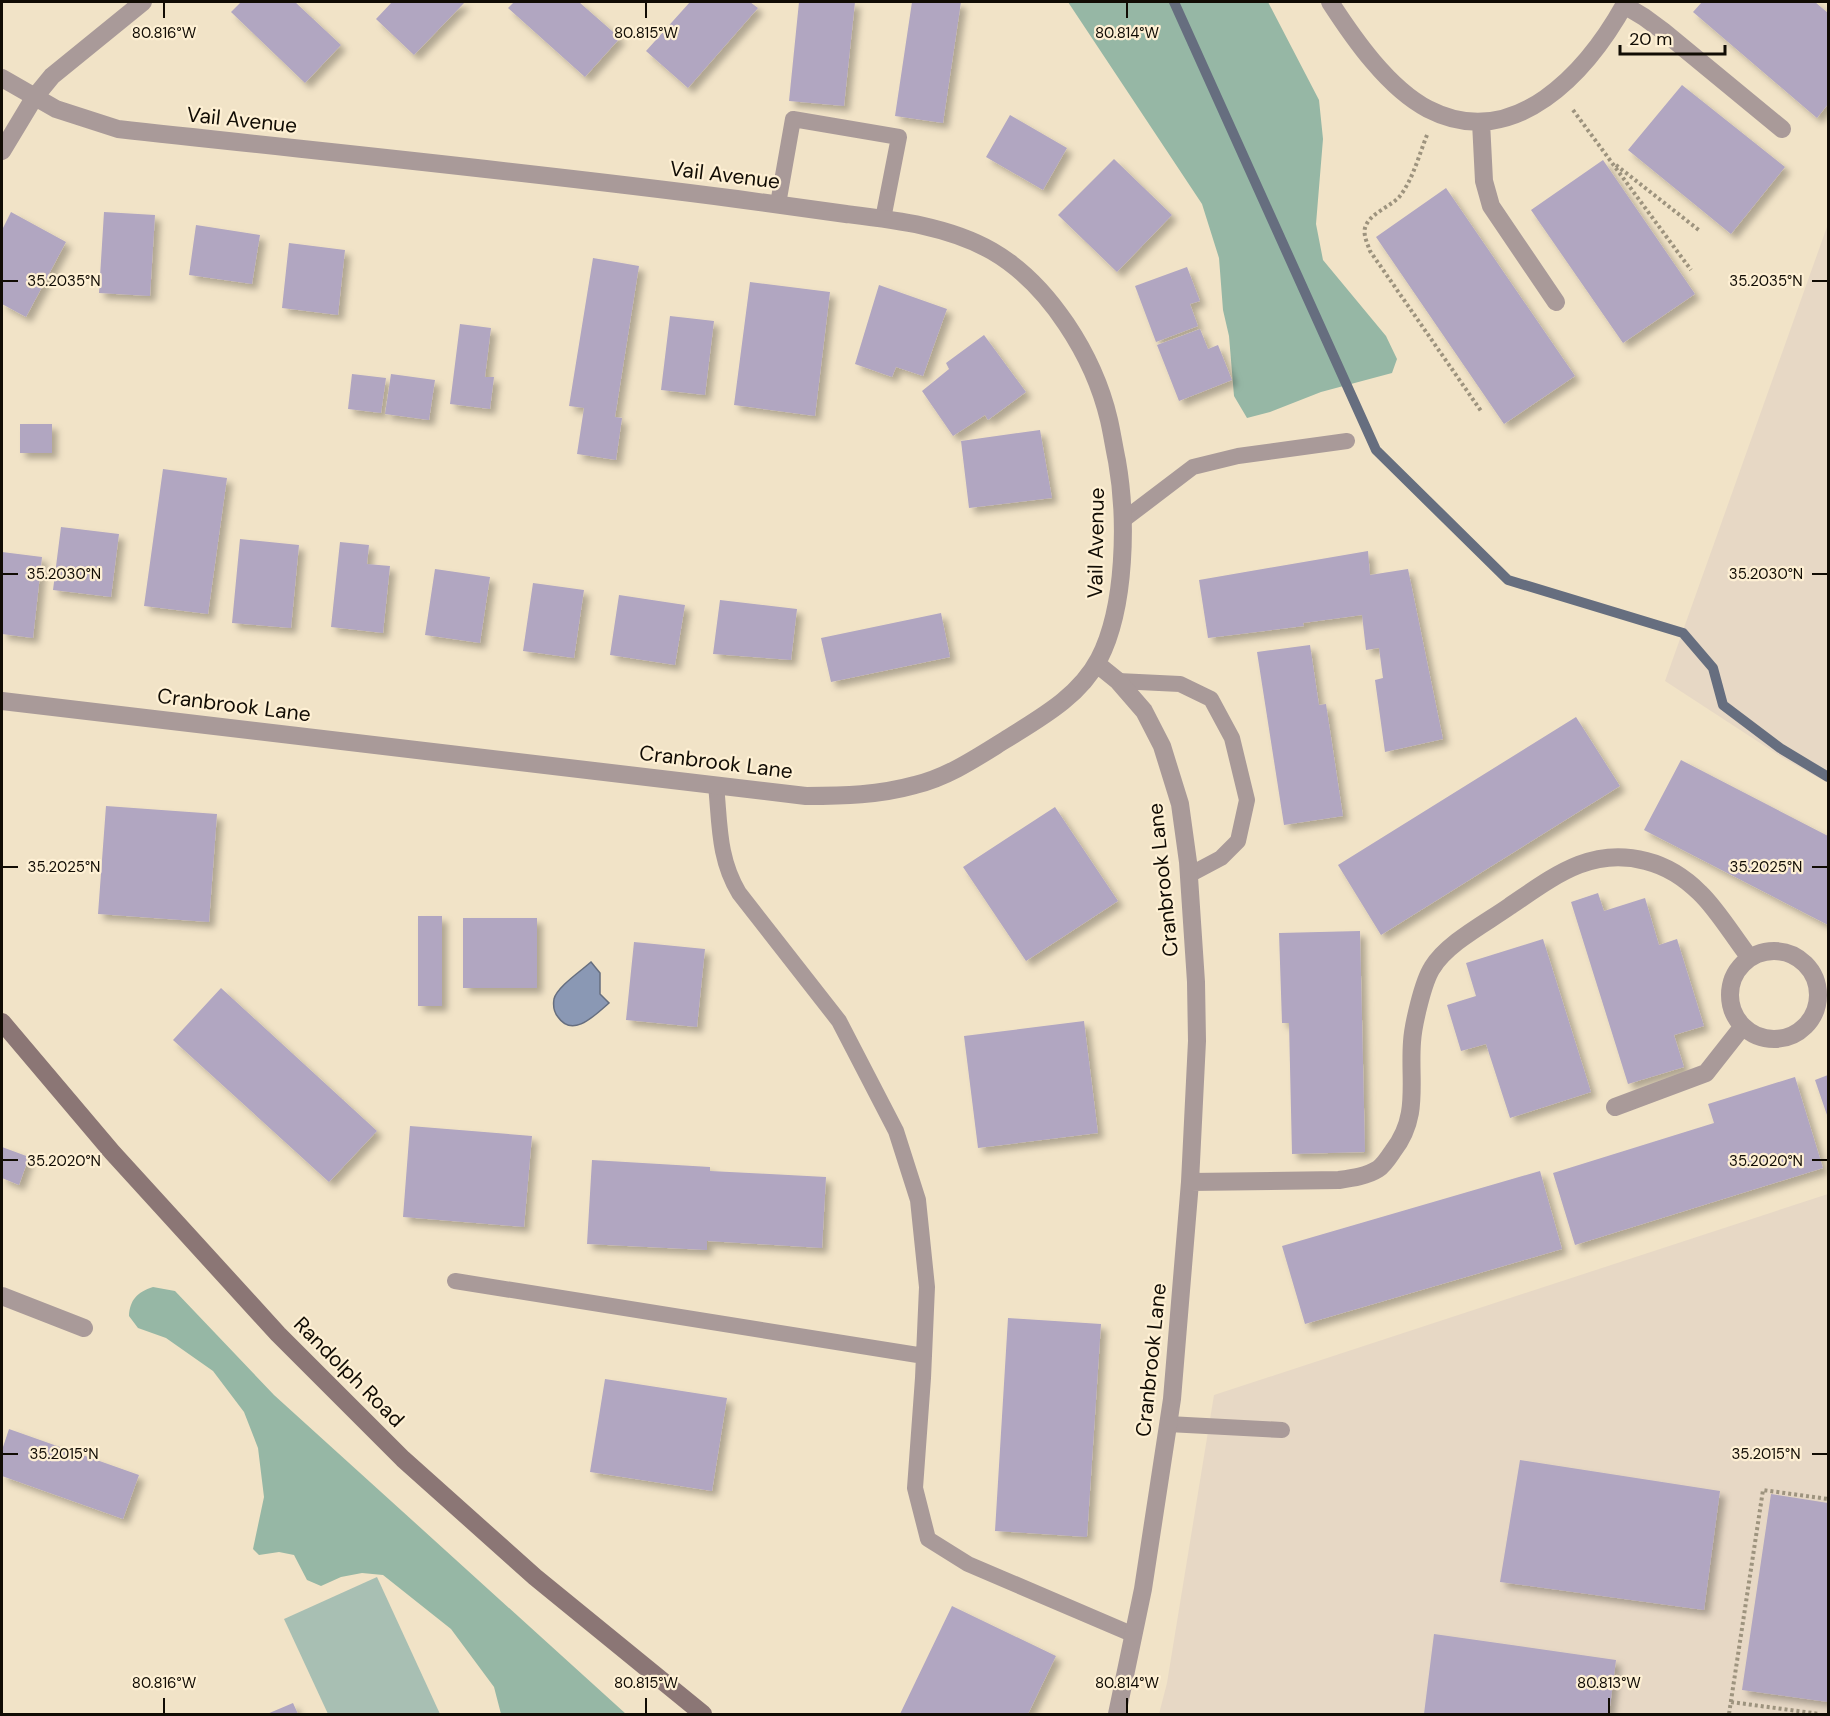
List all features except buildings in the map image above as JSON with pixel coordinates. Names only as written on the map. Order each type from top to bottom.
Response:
[{"type":"main road","name":"Randolph Road","points":[[2,1022],[112,1152],[278,1334],[403,1459],[535,1577],[703,1714]]},
{"type":"street","points":[[2,152],[34,98],[52,76],[142,2]]},
{"type":"street","points":[[1330,2],[1373,62],[1408,95],[1427,109],[1453,119],[1481,122],[1509,116],[1544,101],[1570,79],[1625,4],[1663,31],[1782,129]]},
{"type":"street","name":"Vail Avenue","points":[[2,78],[56,109],[118,129],[647,187],[778,204],[944,230],[992,251],[1029,279],[1060,314],[1089,363],[1108,416],[1120,478],[1122,520],[1120,582],[1111,635],[1097,664]]},
{"type":"street","points":[[1481,122],[1484,181],[1491,206],[1556,302]]},
{"type":"street","name":"Cranbrook Lane","points":[[2,701],[806,796],[861,796],[916,785],[945,775],[972,760],[1053,709],[1082,684],[1097,664],[1118,681],[1144,711],[1162,746],[1180,804],[1189,875],[1196,982],[1197,1041],[1190,1182],[1172,1399],[1134,1635],[1117,1714]]},
{"type":"street","points":[[1190,1182],[1340,1180],[1361,1176],[1380,1168],[1403,1138],[1410,1119],[1412,1041],[1426,982],[1432,967],[1447,949],[1548,880],[1575,865],[1618,855],[1664,866],[1701,893],[1750,958]]},
{"type":"street","points":[[1779,951],[1792,955],[1805,963],[1814,975],[1823,1005],[1804,1027],[1793,1035],[1767,1038],[1754,1034],[1735,1016],[1730,990],[1733,978],[1750,958],[1764,952],[1779,951]]},
{"type":"street","points":[[1615,1107],[1706,1073],[1743,1026]]},
{"type":"street","points":[[2,1296],[84,1328]]},
{"type":"lane","points":[[778,204],[793,119],[899,137],[883,219]]},
{"type":"lane","points":[[1122,520],[1193,467],[1238,456],[1347,441]]},
{"type":"lane","points":[[1118,681],[1180,684],[1211,699],[1232,738],[1248,800],[1238,841],[1221,858],[1189,875]]},
{"type":"lane","points":[[716,785],[721,851],[730,879],[839,1021],[896,1131],[918,1200],[927,1287],[915,1488],[928,1539],[968,1564],[1134,1635]]},
{"type":"lane","points":[[455,1281],[924,1356]]},
{"type":"lane","points":[[1168,1424],[1282,1430]]},
{"type":"path","points":[[1571,107],[1691,270]]},
{"type":"path","points":[[1428,135],[1407,185],[1399,197],[1371,218],[1365,228],[1365,237],[1370,251],[1481,411]]},
{"type":"path","points":[[1611,161],[1700,231]]},
{"type":"path","points":[[1729,1714],[1763,1490],[1828,1499]]},
{"type":"path","points":[[1731,1702],[1820,1714]]},
{"type":"shaded area","points":[[1828,224],[1828,783],[1783,758],[1665,681]]},
{"type":"shaded area","points":[[1828,1194],[1828,1714],[1159,1714],[1167,1683],[1214,1395]]},
{"type":"green space","points":[[1068,2],[1268,2],[1319,100],[1323,139],[1316,224],[1323,260],[1386,336],[1397,359],[1392,373],[1321,392],[1270,412],[1247,418],[1234,396],[1219,258],[1202,204]]},
{"type":"green space","points":[[153,1287],[175,1291],[274,1395],[626,1714],[501,1714],[494,1687],[451,1629],[383,1575],[362,1573],[341,1577],[321,1586],[307,1580],[294,1555],[279,1552],[259,1555],[253,1549],[264,1497],[258,1448],[244,1412],[213,1371],[166,1338],[138,1328],[129,1316],[135,1297]]},
{"type":"green space","points":[[377,1577],[440,1714],[328,1714],[284,1619]]},
{"type":"water","points":[[591,962],[600,973],[600,994],[609,1003],[591,1018],[570,1026],[558,1017],[554,999],[564,984]]},
{"type":"waterway","points":[[1174,2],[1376,450],[1508,580],[1683,633],[1713,668],[1723,705],[1780,748],[1828,777]]}]
